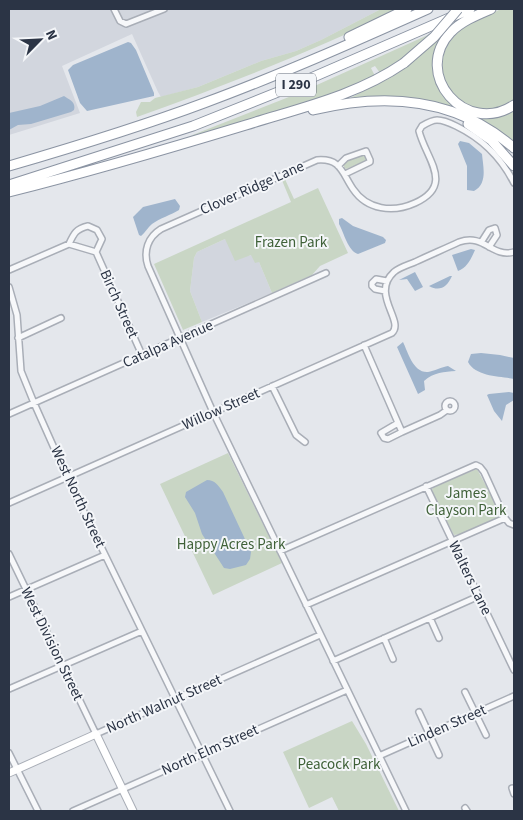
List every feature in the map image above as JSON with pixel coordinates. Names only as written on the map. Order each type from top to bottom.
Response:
[{"type":"highway","points":[[277,73],[407,9]]},
{"type":"highway","name":"I 290","points":[[9,166],[155,120],[277,73],[428,9]]},
{"type":"highway","points":[[9,192],[123,162],[348,93],[384,77],[404,63],[434,37],[458,9]]},
{"type":"highway","name":"I 290","points":[[9,185],[193,126],[288,88],[470,9]]},
{"type":"highway","points":[[491,9],[465,22],[450,33],[438,55],[438,74],[441,85],[450,97],[470,112],[495,114],[514,106]]},
{"type":"highway","points":[[228,130],[244,129],[330,106],[360,101],[392,100],[414,102],[454,112],[488,128],[514,148]]},
{"type":"highway","points":[[392,100],[432,109],[465,122],[491,140],[514,166]]},
{"type":"street","points":[[114,9],[120,20],[128,24],[164,9]]},
{"type":"street","points":[[345,174],[370,162],[366,151],[346,158],[338,166],[359,196],[368,204],[376,207],[400,209],[423,200],[432,190],[436,174],[419,130],[423,125],[437,120],[464,130],[486,145],[506,168],[514,184]]},
{"type":"street","name":"Clover Ridge Lane","points":[[338,166],[327,160],[313,161],[163,228],[154,234],[146,248],[147,262],[213,412],[406,811]]},
{"type":"street","name":"Birch Street","points":[[96,252],[102,239],[97,230],[88,226],[78,228],[74,232],[69,244],[96,252],[142,355]]},
{"type":"street","name":"Willow Street","points":[[9,503],[392,333],[396,325],[386,303],[385,291],[387,282],[394,272],[461,241],[482,241],[489,230],[495,228],[497,235],[489,246]]},
{"type":"street","points":[[482,241],[503,253],[514,252]]},
{"type":"street","points":[[9,270],[69,244]]},
{"type":"street","name":"Catalpa Avenue","points":[[9,414],[326,273]]},
{"type":"street","name":"Willow Street","points":[[385,291],[375,289],[372,283],[376,279],[387,282]]},
{"type":"street","name":"West North Street","points":[[9,287],[17,315],[21,371],[34,403],[67,477],[228,810]]},
{"type":"street","points":[[18,338],[61,318]]},
{"type":"street","points":[[364,345],[402,432]]},
{"type":"street","points":[[272,386],[296,435],[305,442]]},
{"type":"street","points":[[398,423],[384,430],[382,436],[387,439],[447,410]]},
{"type":"street","points":[[280,551],[426,486],[478,466],[484,472],[505,518],[514,525]]},
{"type":"street","name":"Walters Lane","points":[[426,486],[514,670]]},
{"type":"street","points":[[306,605],[505,518]]},
{"type":"street","name":"West Division Street","points":[[9,554],[96,734]]},
{"type":"street","points":[[9,597],[105,555]]},
{"type":"street","points":[[333,660],[479,596]]},
{"type":"street","points":[[430,618],[439,638]]},
{"type":"street","points":[[9,689],[142,631]]},
{"type":"street","name":"North Walnut Street","points":[[9,772],[320,635]]},
{"type":"street","points":[[384,638],[393,660]]},
{"type":"street","name":"North Elm Street","points":[[73,811],[347,690]]},
{"type":"street","points":[[465,692],[486,735]]},
{"type":"street","name":"Linden Street","points":[[379,756],[514,696]]},
{"type":"street","points":[[419,712],[439,755]]},
{"type":"street","points":[[96,734],[133,811]]},
{"type":"street","points":[[9,753],[38,811]]},
{"type":"street","points":[[512,788],[514,794]]},
{"type":"shaded area","points":[[9,9],[381,9],[296,51],[261,61],[198,87],[161,97],[132,34],[62,66],[80,113],[9,135]]},
{"type":"shaded area","points":[[225,239],[246,256],[252,255],[259,262],[272,293],[202,322],[190,291],[194,258],[197,252]]},
{"type":"green space","points":[[381,9],[399,9],[270,67],[137,117],[136,112],[141,102],[150,102],[155,98],[198,87],[261,61],[296,51]]},
{"type":"green space","points":[[501,9],[514,9],[514,99],[499,108],[483,110],[469,106],[456,97],[447,85],[443,70],[444,54],[452,39],[462,29]]},
{"type":"green space","points":[[459,21],[440,40],[433,58],[433,75],[439,90],[450,103],[463,112],[480,117],[497,116],[514,110],[514,144],[431,102],[394,96],[348,99],[390,78],[407,67],[401,59],[380,73],[375,66],[371,68],[375,76],[335,93],[207,133],[190,136],[299,93]]},
{"type":"green space","points":[[363,153],[366,155],[366,161],[346,169],[344,167],[343,164]]},
{"type":"green space","name":"Frazen Park","points":[[284,177],[294,199],[318,188],[348,253],[320,266],[312,275],[272,293],[259,262],[255,263],[251,255],[235,261],[225,239],[197,252],[194,258],[190,291],[202,322],[183,330],[154,264],[291,202],[281,178]]},
{"type":"green space","name":"Happy Acres Park","points":[[228,453],[282,563],[213,595],[160,484]]},
{"type":"green space","name":"James Clayson Park","points":[[477,469],[499,515],[460,534],[454,535],[432,489],[435,486]]},
{"type":"green space","name":"Peacock Park","points":[[352,721],[366,744],[399,811],[339,811],[332,797],[309,808],[283,752]]},
{"type":"water","points":[[128,42],[136,50],[154,96],[87,111],[80,103],[68,70],[73,65]]},
{"type":"water","points":[[64,96],[74,105],[74,110],[71,112],[31,124],[18,125],[9,130],[9,113],[40,106]]},
{"type":"water","points":[[460,141],[469,143],[482,154],[483,179],[474,191],[467,190],[467,166],[458,144]]},
{"type":"water","points":[[175,199],[180,206],[179,210],[155,222],[141,236],[139,235],[133,217],[143,207]]},
{"type":"water","points":[[342,218],[353,226],[383,237],[386,240],[385,243],[358,254],[349,246],[339,224],[339,219]]},
{"type":"water","points":[[471,249],[475,250],[470,260],[464,268],[458,271],[452,255]]},
{"type":"water","points":[[415,272],[423,287],[415,291],[407,279],[399,280]]},
{"type":"water","points":[[452,276],[450,280],[443,287],[437,289],[429,286]]},
{"type":"water","points":[[403,342],[418,369],[428,372],[448,366],[456,371],[439,373],[428,378],[424,381],[425,390],[418,394],[397,347]]},
{"type":"water","points":[[481,353],[514,358],[514,379],[477,371],[468,362],[471,354]]},
{"type":"water","points":[[514,393],[514,400],[506,405],[502,421],[494,411],[487,395]]},
{"type":"water","points":[[207,480],[218,485],[223,492],[251,552],[250,559],[246,565],[230,569],[224,568],[202,534],[195,513],[185,497],[186,492]]}]
